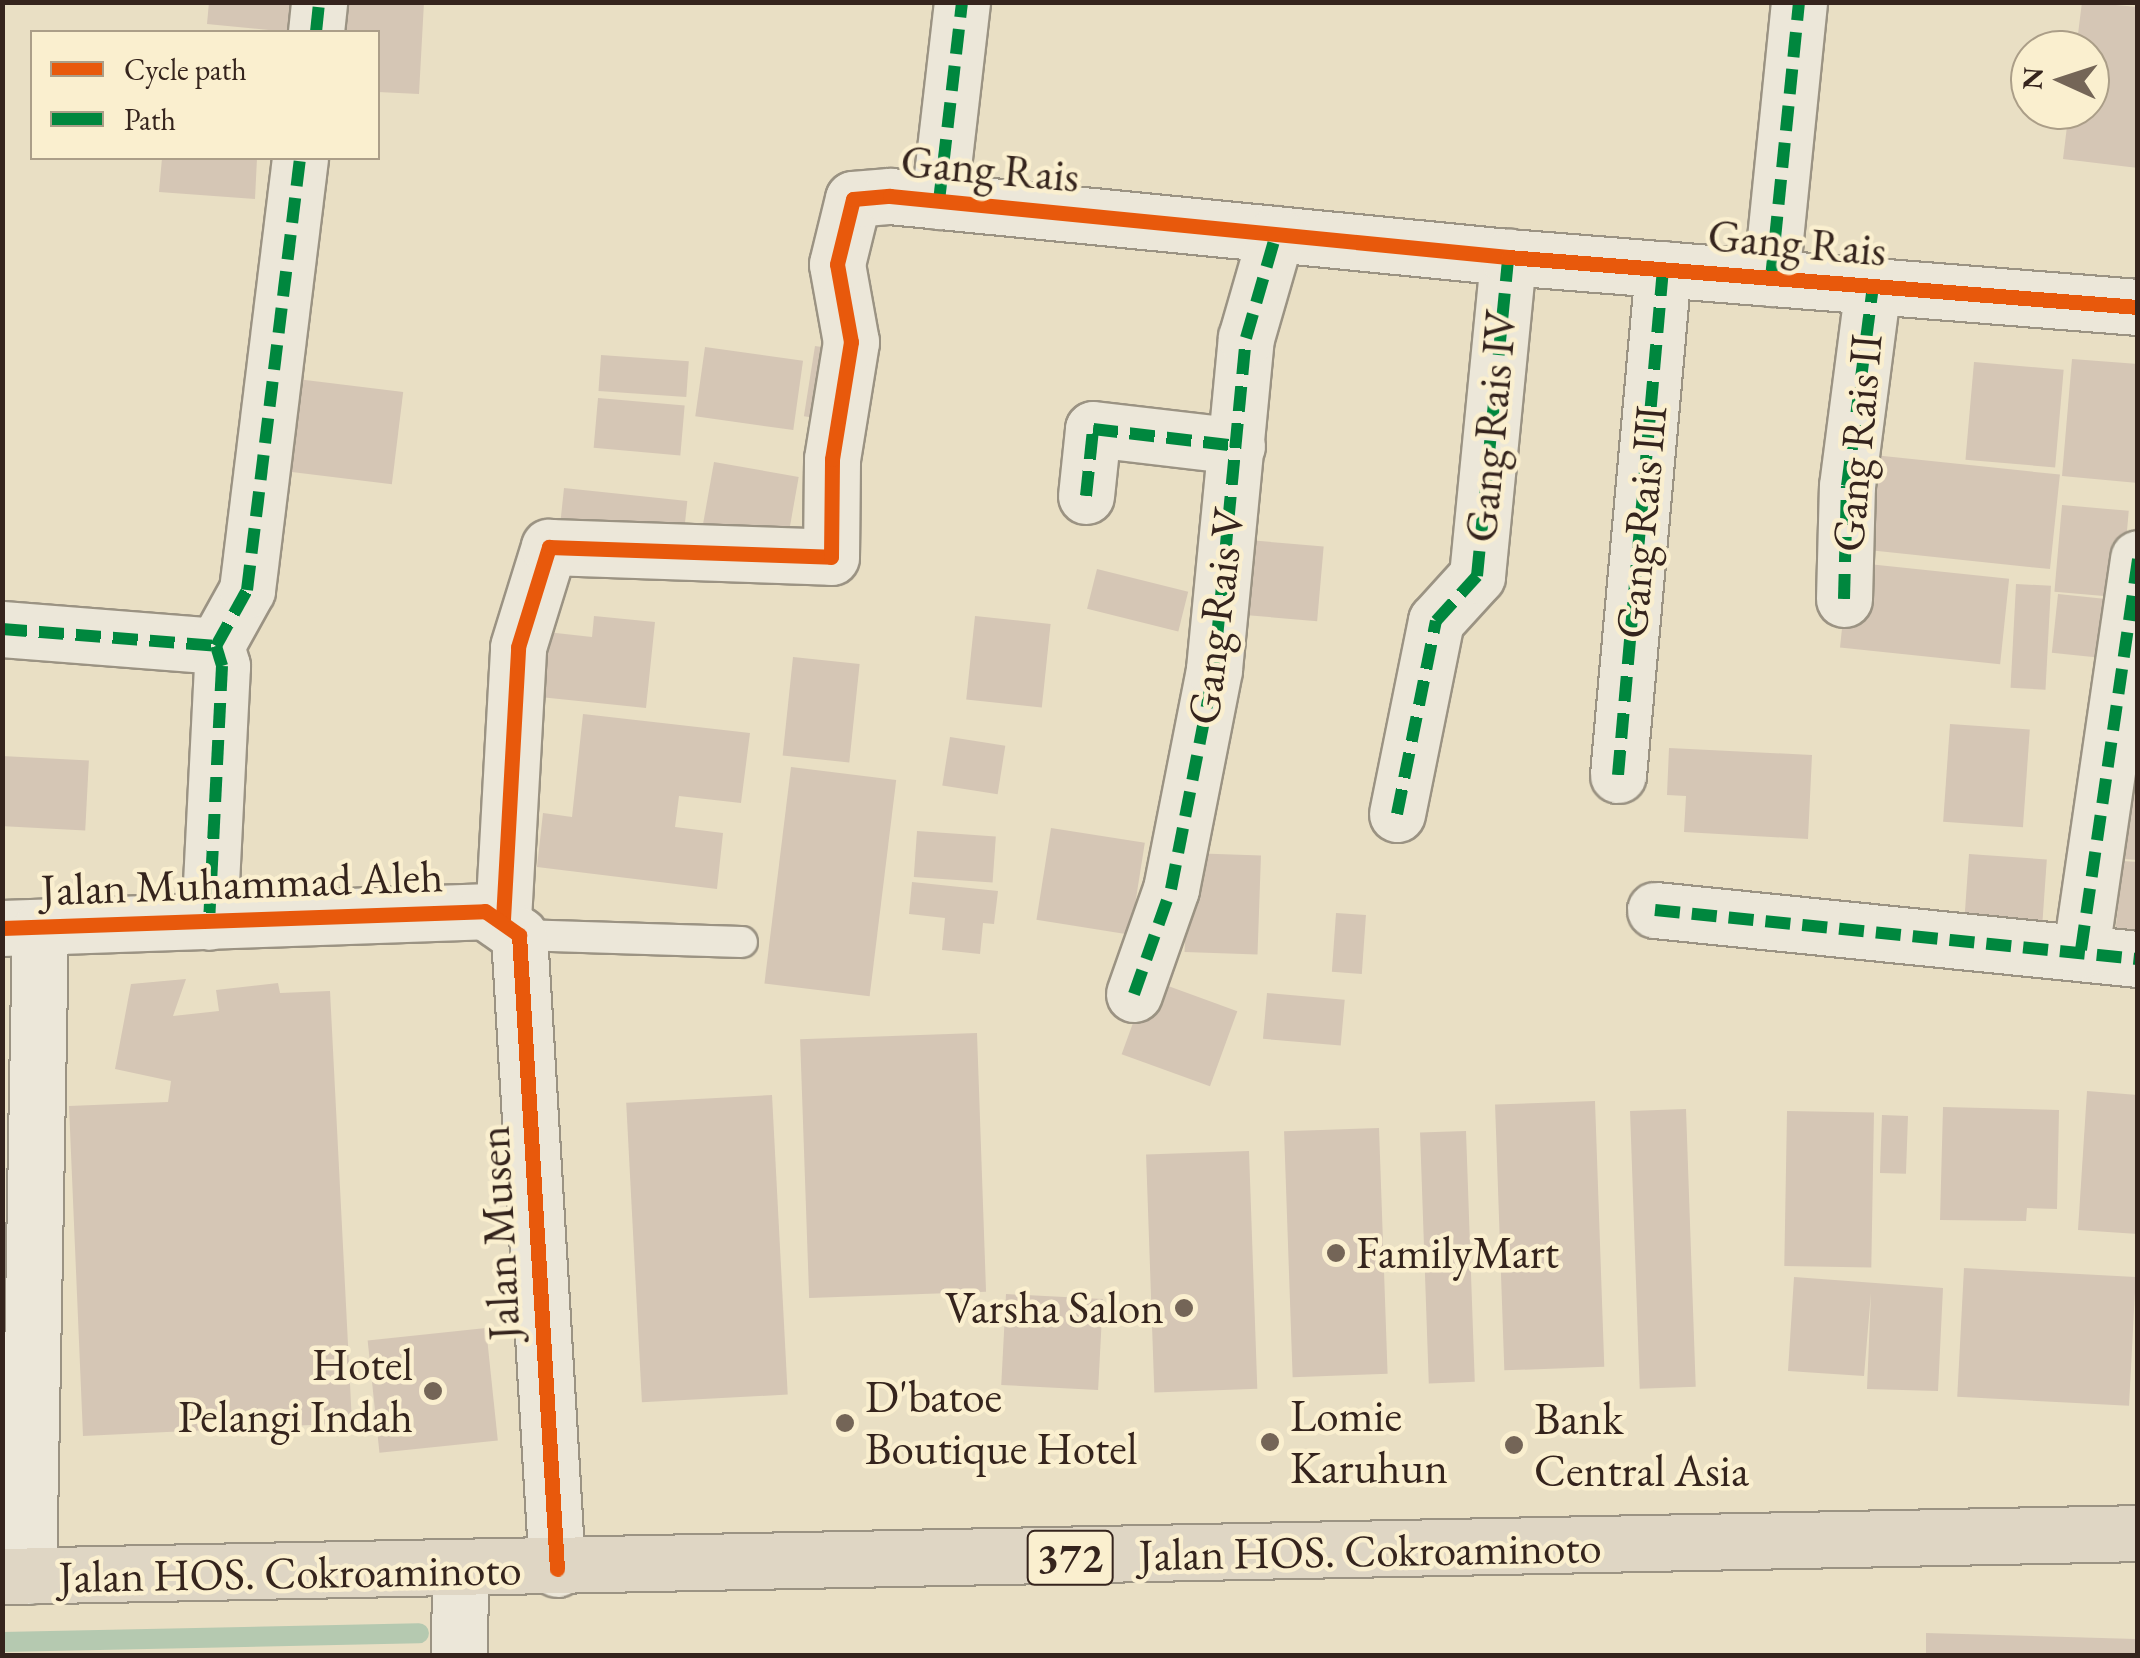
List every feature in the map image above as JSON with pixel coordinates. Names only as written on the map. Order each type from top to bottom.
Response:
[{"type":"main road","name":"Jalan HOS. Cokroaminoto","points":[[15,1576],[460,1572],[2138,1534]]},
{"type":"street","points":[[316,30],[320,2]]},
{"type":"street","points":[[939,200],[962,2]]},
{"type":"street","points":[[1771,278],[1799,2]]},
{"type":"street","points":[[209,922],[222,666],[216,646],[247,590],[300,160]]},
{"type":"street","name":"Gang Rais","points":[[502,922],[518,647],[549,548],[831,557],[832,459],[851,342],[837,264],[853,199],[939,200],[1508,257],[2138,308]]},
{"type":"street","name":"Gang Rais V","points":[[1134,994],[1171,889],[1214,669],[1246,338],[1276,234]]},
{"type":"street","name":"Gang Rais IV","points":[[1397,814],[1436,621],[1477,576],[1508,257]]},
{"type":"street","name":"Gang Rais III","points":[[1618,775],[1663,268]]},
{"type":"street","name":"Gang Rais II","points":[[1844,599],[1847,486],[1873,287]]},
{"type":"street","points":[[1086,496],[1093,429],[1237,446]]},
{"type":"street","points":[[2081,950],[2138,558]]},
{"type":"street","points":[[2,629],[216,646]]},
{"type":"street","points":[[1655,910],[2138,958]]},
{"type":"street","name":"Jalan Muhammad Aleh","points":[[21,928],[209,922],[502,922]]},
{"type":"street","name":"Jalan Musen","points":[[502,922],[557,1569]]},
{"type":"street","points":[[15,1576],[21,928]]},
{"type":"street","points":[[459,1656],[460,1572]]},
{"type":"lane","points":[[502,922],[742,942]]},
{"type":"building","points":[[209,2],[292,2],[289,30],[207,24]]},
{"type":"building","points":[[348,2],[424,2],[419,94],[380,92],[380,30],[346,30]]},
{"type":"building","points":[[2082,2],[2138,7],[2138,168],[2063,159],[2067,130],[2110,130],[2110,30],[2078,30]]},
{"type":"building","points":[[162,160],[257,160],[255,199],[159,192]]},
{"type":"building","points":[[815,346],[846,351],[835,421],[804,416]]},
{"type":"building","points":[[705,347],[803,361],[793,430],[695,416]]},
{"type":"building","points":[[601,355],[689,361],[686,397],[598,391]]},
{"type":"building","points":[[2072,359],[2138,364],[2138,483],[2062,476]]},
{"type":"building","points":[[1974,362],[2064,370],[2055,467],[1965,460]]},
{"type":"building","points":[[297,379],[403,392],[392,484],[286,471]]},
{"type":"building","points":[[598,398],[685,406],[680,455],[594,448]]},
{"type":"building","points":[[1864,454],[2060,475],[2050,569],[1854,548]]},
{"type":"building","points":[[714,462],[799,477],[786,551],[701,536]]},
{"type":"building","points":[[564,488],[687,501],[683,541],[560,528]]},
{"type":"building","points":[[2062,505],[2129,511],[2121,598],[2054,592]]},
{"type":"building","points":[[1237,539],[1324,547],[1317,621],[1230,614]]},
{"type":"building","points":[[1849,562],[2009,579],[2000,664],[1840,648]]},
{"type":"building","points":[[1097,569],[1188,592],[1178,632],[1087,609]]},
{"type":"building","points":[[2016,584],[2051,586],[2046,690],[2011,688]]},
{"type":"building","points":[[2058,594],[2116,600],[2110,659],[2052,653]]},
{"type":"building","points":[[594,616],[655,622],[646,708],[540,697],[547,632],[592,637]]},
{"type":"building","points":[[975,616],[1051,624],[1042,707],[966,700]]},
{"type":"building","points":[[793,657],[860,664],[849,762],[783,755]]},
{"type":"building","points":[[583,714],[750,733],[741,803],[679,796],[675,827],[723,833],[717,889],[537,867],[543,813],[572,817]]},
{"type":"building","points":[[1950,724],[2030,730],[2023,827],[1943,822]]},
{"type":"building","points":[[950,737],[1005,746],[998,794],[942,785]]},
{"type":"building","points":[[1669,748],[1812,755],[1808,839],[1684,832],[1686,796],[1667,795]]},
{"type":"building","points":[[2,756],[89,761],[85,830],[2,826]]},
{"type":"building","points":[[791,767],[896,780],[870,996],[764,983]]},
{"type":"building","points":[[2130,791],[2138,792],[2138,860],[2123,859]]},
{"type":"building","points":[[1051,828],[1145,843],[1130,935],[1036,920]]},
{"type":"building","points":[[917,831],[996,837],[993,882],[914,877]]},
{"type":"building","points":[[1188,853],[1261,856],[1258,954],[1185,952]]},
{"type":"building","points":[[1969,854],[2047,859],[2041,940],[1963,935]]},
{"type":"building","points":[[2123,861],[2138,862],[2138,956],[2113,953]]},
{"type":"building","points":[[912,882],[998,891],[994,924],[983,923],[980,954],[942,950],[945,918],[909,914]]},
{"type":"building","points":[[1336,913],[1366,915],[1362,974],[1332,972]]},
{"type":"building","points":[[186,979],[173,1016],[219,1011],[216,990],[278,983],[280,993],[330,991],[352,1423],[83,1436],[69,1106],[168,1102],[171,1081],[115,1069],[131,984]]},
{"type":"building","points":[[1149,979],[1237,1011],[1210,1086],[1122,1054]]},
{"type":"building","points":[[1267,993],[1345,1000],[1341,1046],[1263,1039]]},
{"type":"building","points":[[977,1033],[986,1292],[809,1298],[800,1039]]},
{"type":"building","points":[[2087,1091],[2138,1095],[2138,1234],[2078,1230]]},
{"type":"building","points":[[772,1095],[788,1395],[642,1402],[626,1103]]},
{"type":"building","points":[[1595,1101],[1604,1367],[1504,1370],[1495,1104]]},
{"type":"building","points":[[1943,1107],[2059,1110],[2057,1209],[2027,1208],[2026,1221],[1940,1220]]},
{"type":"building","points":[[1686,1109],[1696,1387],[1640,1389],[1630,1111]]},
{"type":"building","points":[[1787,1111],[1874,1113],[1871,1267],[1784,1266]]},
{"type":"building","points":[[1882,1115],[1908,1116],[1906,1174],[1880,1173]]},
{"type":"building","name":"FamilyMart","points":[[1379,1128],[1388,1374],[1293,1377],[1284,1131]]},
{"type":"building","points":[[1466,1131],[1475,1382],[1429,1383],[1420,1133]]},
{"type":"building","points":[[1249,1151],[1257,1389],[1154,1392],[1146,1155]]},
{"type":"building","points":[[1964,1268],[2136,1277],[2129,1406],[1957,1397]]},
{"type":"building","points":[[1794,1277],[1943,1288],[1938,1391],[1867,1389],[1871,1293],[1864,1376],[1788,1371]]},
{"type":"building","points":[[1006,1294],[1103,1299],[1098,1390],[1001,1385]]},
{"type":"building","name":"Hotel Pelangi Indah","points":[[486,1328],[498,1440],[379,1453],[368,1340]]},
{"type":"building","points":[[1926,1633],[2136,1639],[2136,1656],[1926,1656]]},
{"type":"waterway","points":[[2,1642],[419,1633]]},
{"type":"marked path","points":[[316,30],[319,2]]},
{"type":"marked path","points":[[939,201],[962,2]]},
{"type":"marked path","points":[[1771,278],[1799,2]]},
{"type":"marked path","points":[[216,646],[247,590],[300,160]]},
{"type":"marked path","points":[[1134,994],[1171,889],[1214,669],[1246,338],[1276,234]]},
{"type":"marked path","points":[[1397,814],[1436,621],[1477,576],[1508,257]]},
{"type":"marked path","points":[[1618,775],[1663,269]]},
{"type":"marked path","points":[[1844,599],[1847,486],[1873,287]]},
{"type":"marked path","points":[[1086,496],[1093,429],[1237,446]]},
{"type":"marked path","points":[[2081,950],[2138,558]]},
{"type":"marked path","points":[[2,629],[216,646],[222,666],[209,922]]},
{"type":"marked path","points":[[1655,910],[2138,959]]},
{"type":"cycle path","points":[[503,919],[518,647],[549,547],[831,557],[832,459],[851,342],[837,264],[853,199],[890,196],[1508,257],[2138,307]]},
{"type":"cycle path","points":[[2,928],[485,911],[519,935],[557,1569]]},
{"type":"place","name":"FamilyMart","points":[[1336,1253]]},
{"type":"place","name":"Varsha Salon","points":[[1184,1308]]},
{"type":"place","name":"Hotel Pelangi Indah","points":[[433,1391]]},
{"type":"place","name":"D'batoe Boutique Hotel","points":[[845,1423]]},
{"type":"place","name":"Lomie Karuhun","points":[[1270,1442]]},
{"type":"place","name":"Bank Central Asia","points":[[1514,1445]]}]
